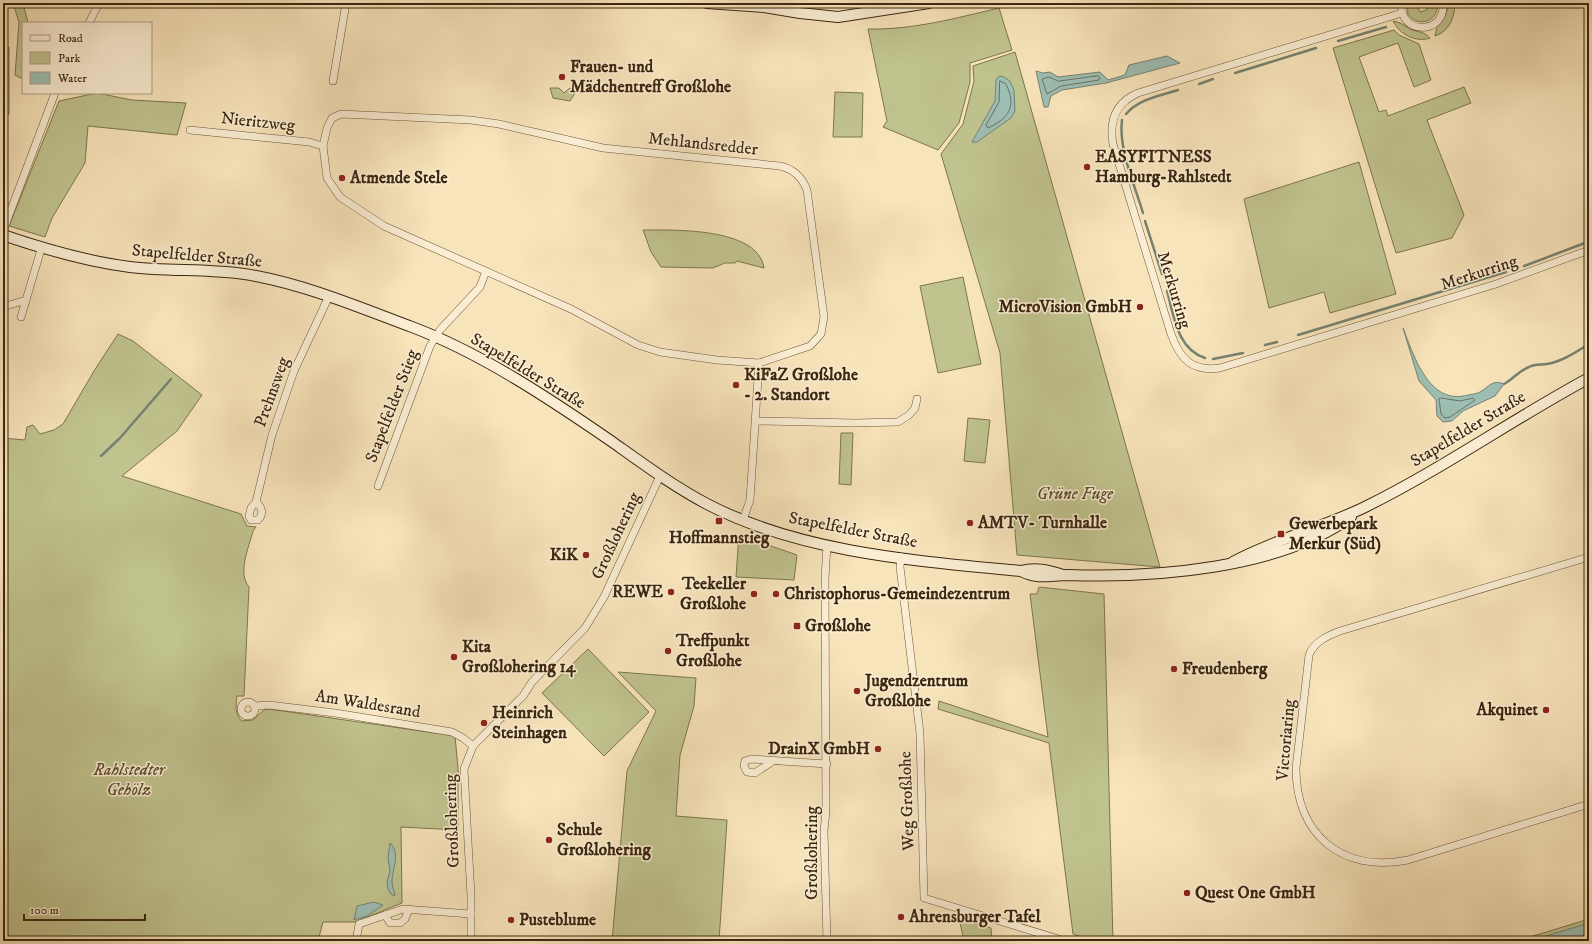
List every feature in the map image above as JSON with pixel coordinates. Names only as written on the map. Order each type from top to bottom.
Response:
[{"type":"street","points":[[90,22],[99,3]]},
{"type":"street","points":[[333,82],[346,3]]},
{"type":"street","points":[[707,3],[764,7],[829,16],[929,3]]},
{"type":"street","points":[[1402,3],[1402,13],[1406,20],[1412,25],[1419,27],[1427,27],[1435,23],[1440,17],[1443,3]]},
{"type":"street","name":"Merkurring","points":[[1402,13],[1138,93],[1124,101],[1118,108],[1112,121],[1113,144],[1171,334],[1182,357],[1190,364],[1199,368],[1220,368],[1503,282],[1589,250]]},
{"type":"street","points":[[3,231],[55,94]]},
{"type":"street","name":"Mehlandsredder","points":[[342,114],[433,117],[499,124],[610,149],[780,166],[790,169],[800,177],[807,190],[824,325],[819,337],[810,346],[759,363],[716,360],[660,352],[638,345],[571,309],[384,226],[340,197],[327,178],[323,146],[326,128],[332,118],[342,114]]},
{"type":"street","name":"Nieritzweg","points":[[190,130],[309,142],[323,146]]},
{"type":"street","name":"Stapelfelder Straße","points":[[3,235],[102,262],[132,268],[252,275],[329,296],[435,337],[503,372],[545,397],[660,476],[708,505],[743,520],[827,546],[901,557],[1021,571],[1031,568],[1043,569],[1063,575],[1155,574],[1233,562],[1303,543],[1339,525],[1363,508],[1589,378]]},
{"type":"street","points":[[21,317],[42,246]]},
{"type":"street","points":[[435,337],[480,287],[486,271]]},
{"type":"street","name":"Prehnsweg","points":[[256,502],[272,435],[294,371],[329,296]]},
{"type":"street","points":[[3,307],[26,300]]},
{"type":"street","name":"Stapelfelder Stieg","points":[[378,486],[430,346],[435,337]]},
{"type":"street","points":[[743,520],[750,500],[759,363]]},
{"type":"street","points":[[756,421],[855,423],[894,422],[902,420],[909,415],[915,408],[917,399]]},
{"type":"street","name":"Großlohering","points":[[471,941],[464,770],[473,746],[523,696],[532,682],[585,628],[604,597],[660,476]]},
{"type":"street","name":"Stapelfelder Straße","points":[[1233,562],[1258,549],[1363,508]]},
{"type":"street","name":"Großlohering","points":[[826,941],[824,832],[827,764],[825,579],[827,546]]},
{"type":"street","name":"Weg Großlohe","points":[[901,557],[900,574],[920,733],[924,898],[1065,941]]},
{"type":"street","name":"Victoriaring","points":[[1589,557],[1340,631],[1323,639],[1311,649],[1309,655],[1296,768],[1296,782],[1298,797],[1307,820],[1326,844],[1346,857],[1370,863],[1394,863],[1408,860],[1589,804]]},
{"type":"street","name":"Am Waldesrand","points":[[254,706],[269,705],[335,713],[452,732],[473,746]]},
{"type":"street","points":[[773,761],[827,764]]},
{"type":"street","points":[[356,941],[359,924],[403,909],[471,914]]},
{"type":"street","points":[[384,915],[390,922],[397,924],[405,919],[408,910]]},
{"type":"green space","points":[[13,3],[23,3],[28,22],[22,22],[22,78],[15,75],[19,22]]},
{"type":"green space","points":[[1407,3],[1421,3],[1417,5],[1420,12],[1427,10],[1425,3],[1437,3],[1437,9],[1432,18],[1427,21],[1417,21],[1412,19],[1408,14]]},
{"type":"green space","points":[[1450,3],[1455,3],[1452,19],[1444,31],[1435,36],[1437,27],[1444,18]]},
{"type":"green space","points":[[999,8],[1012,50],[970,63],[970,82],[959,123],[938,150],[883,127],[887,121],[868,29],[901,28]]},
{"type":"green space","points":[[1393,21],[1423,33],[1430,38],[1419,39],[1408,36],[1399,30]]},
{"type":"green space","points":[[1394,30],[1399,35],[1419,44],[1431,80],[1414,87],[1398,43],[1359,57],[1379,112],[1386,110],[1388,116],[1464,87],[1471,103],[1427,120],[1464,215],[1452,238],[1396,253],[1333,48]]},
{"type":"green space","points":[[3,47],[9,47],[9,114],[3,115]]},
{"type":"green space","name":"Grüne Fuge","points":[[1015,52],[1160,567],[1017,555],[1000,353],[941,154],[963,124],[974,81],[973,66]]},
{"type":"green space","points":[[550,88],[559,88],[564,93],[570,88],[577,90],[570,101],[553,98]]},
{"type":"green space","points":[[835,92],[863,93],[862,137],[833,137]]},
{"type":"green space","points":[[92,94],[102,94],[132,100],[186,103],[177,135],[88,126],[85,163],[52,218],[45,237],[9,226],[59,101]]},
{"type":"green space","points":[[1359,162],[1396,294],[1330,313],[1324,292],[1269,308],[1244,199]]},
{"type":"green space","points":[[643,230],[693,231],[731,238],[747,245],[758,255],[764,268],[737,261],[735,263],[725,263],[713,268],[661,267],[651,252]]},
{"type":"green space","points":[[963,277],[981,364],[938,373],[920,286]]},
{"type":"green space","name":"Rahlstedter Gehölz","points":[[118,334],[133,341],[202,395],[177,431],[122,476],[241,514],[247,526],[256,527],[253,531],[244,567],[244,575],[249,587],[244,696],[237,696],[236,703],[239,718],[242,721],[253,720],[264,710],[269,709],[455,736],[458,768],[458,830],[401,827],[402,903],[355,922],[323,922],[318,941],[3,941],[3,438],[25,440],[27,427],[33,425],[40,434],[54,430],[63,424]]},
{"type":"green space","points":[[968,418],[990,420],[985,463],[964,461]]},
{"type":"green space","points":[[841,433],[853,433],[851,485],[839,484]]},
{"type":"green space","points":[[739,535],[797,555],[794,580],[736,577]]},
{"type":"green space","points":[[1039,587],[1104,594],[1113,941],[1093,941],[1073,934],[1049,743],[938,709],[939,701],[1048,737],[1030,594],[1037,594]]},
{"type":"green space","points":[[588,649],[649,712],[604,756],[542,693]]},
{"type":"green space","points":[[618,672],[696,678],[694,706],[680,755],[676,816],[727,820],[719,941],[612,941],[627,771],[656,711]]},
{"type":"green space","points":[[959,918],[991,928],[992,941],[964,941]]},
{"type":"green space","points":[[1589,919],[1589,941],[1517,941]]},
{"type":"water","points":[[1167,56],[1180,63],[1106,83],[1062,90],[1051,96],[1048,107],[1044,107],[1036,71],[1043,73],[1050,72],[1058,77],[1100,72],[1108,80],[1125,75],[1129,65]]},
{"type":"water","points":[[1002,76],[1010,81],[1014,90],[1015,111],[1011,118],[977,142],[972,142],[995,101],[996,80],[998,77]]},
{"type":"water","points":[[1403,328],[1412,352],[1425,376],[1433,386],[1443,393],[1454,396],[1468,395],[1479,393],[1496,382],[1504,384],[1495,396],[1463,411],[1452,421],[1443,422],[1437,416],[1436,400],[1419,381]]},
{"type":"water","points":[[390,843],[395,852],[392,877],[394,896],[388,889],[387,882],[390,871],[388,858]]},
{"type":"water","points":[[374,902],[383,905],[367,916],[354,920],[357,906]]},
{"type":"water","points":[[1589,923],[1589,933],[1566,941],[1529,941]]},
{"type":"waterway","points":[[1338,41],[1386,27]]},
{"type":"waterway","points":[[1235,73],[1316,48]]},
{"type":"waterway","points":[[1199,84],[1213,79]]},
{"type":"waterway","points":[[1126,114],[1143,101],[1178,90]]},
{"type":"waterway","points":[[1122,120],[1122,143],[1143,213]]},
{"type":"waterway","points":[[1145,221],[1162,274]]},
{"type":"waterway","points":[[1524,266],[1585,243]]},
{"type":"waterway","points":[[1298,335],[1506,272]]},
{"type":"waterway","points":[[1167,291],[1175,321],[1183,339],[1188,347],[1196,354],[1205,358]]},
{"type":"waterway","points":[[1265,345],[1277,342]]},
{"type":"waterway","points":[[1504,384],[1525,369],[1534,365],[1558,361],[1589,344]]},
{"type":"waterway","points":[[1213,359],[1243,353]]},
{"type":"waterway","points":[[101,456],[120,438],[171,379]]},
{"type":"place","name":"Frauen- und Mädchentreff Großlohe","points":[[562,77]]},
{"type":"place","name":"EASYFITNESS Hamburg-Rahlstedt","points":[[1087,167]]},
{"type":"place","name":"Atmende Stele","points":[[342,178]]},
{"type":"place","name":"MicroVision GmbH","points":[[1140,307]]},
{"type":"place","name":"KiFaZ Großlohe - 2. Standort","points":[[736,385]]},
{"type":"place","name":"Hoffmannstieg","points":[[719,521]]},
{"type":"place","name":"AMTV- Turnhalle","points":[[970,523]]},
{"type":"place","name":"Gewerbepark Merkur (Süd)","points":[[1281,534]]},
{"type":"place","name":"KiK","points":[[586,555]]},
{"type":"place","name":"REWE","points":[[671,592]]},
{"type":"place","name":"Teekeller Großlohe","points":[[754,594]]},
{"type":"place","name":"Christophorus-Gemeindezentrum","points":[[776,594]]},
{"type":"place","name":"Großlohe","points":[[797,626]]},
{"type":"place","name":"Treffpunkt Großlohe","points":[[668,651]]},
{"type":"place","name":"Kita Großlohering 14","points":[[454,657]]},
{"type":"place","name":"Freudenberg","points":[[1174,669]]},
{"type":"place","name":"Jugendzentrum Großlohe","points":[[857,691]]},
{"type":"place","name":"Akquinet","points":[[1546,710]]},
{"type":"place","name":"Heinrich Steinhagen","points":[[484,723]]},
{"type":"place","name":"DrainX GmbH","points":[[878,749]]},
{"type":"place","name":"Schule Großlohering","points":[[549,840]]},
{"type":"place","name":"Quest One GmbH","points":[[1187,893]]},
{"type":"place","name":"Ahrensburger Tafel","points":[[901,917]]},
{"type":"place","name":"Pusteblume","points":[[511,920]]}]
